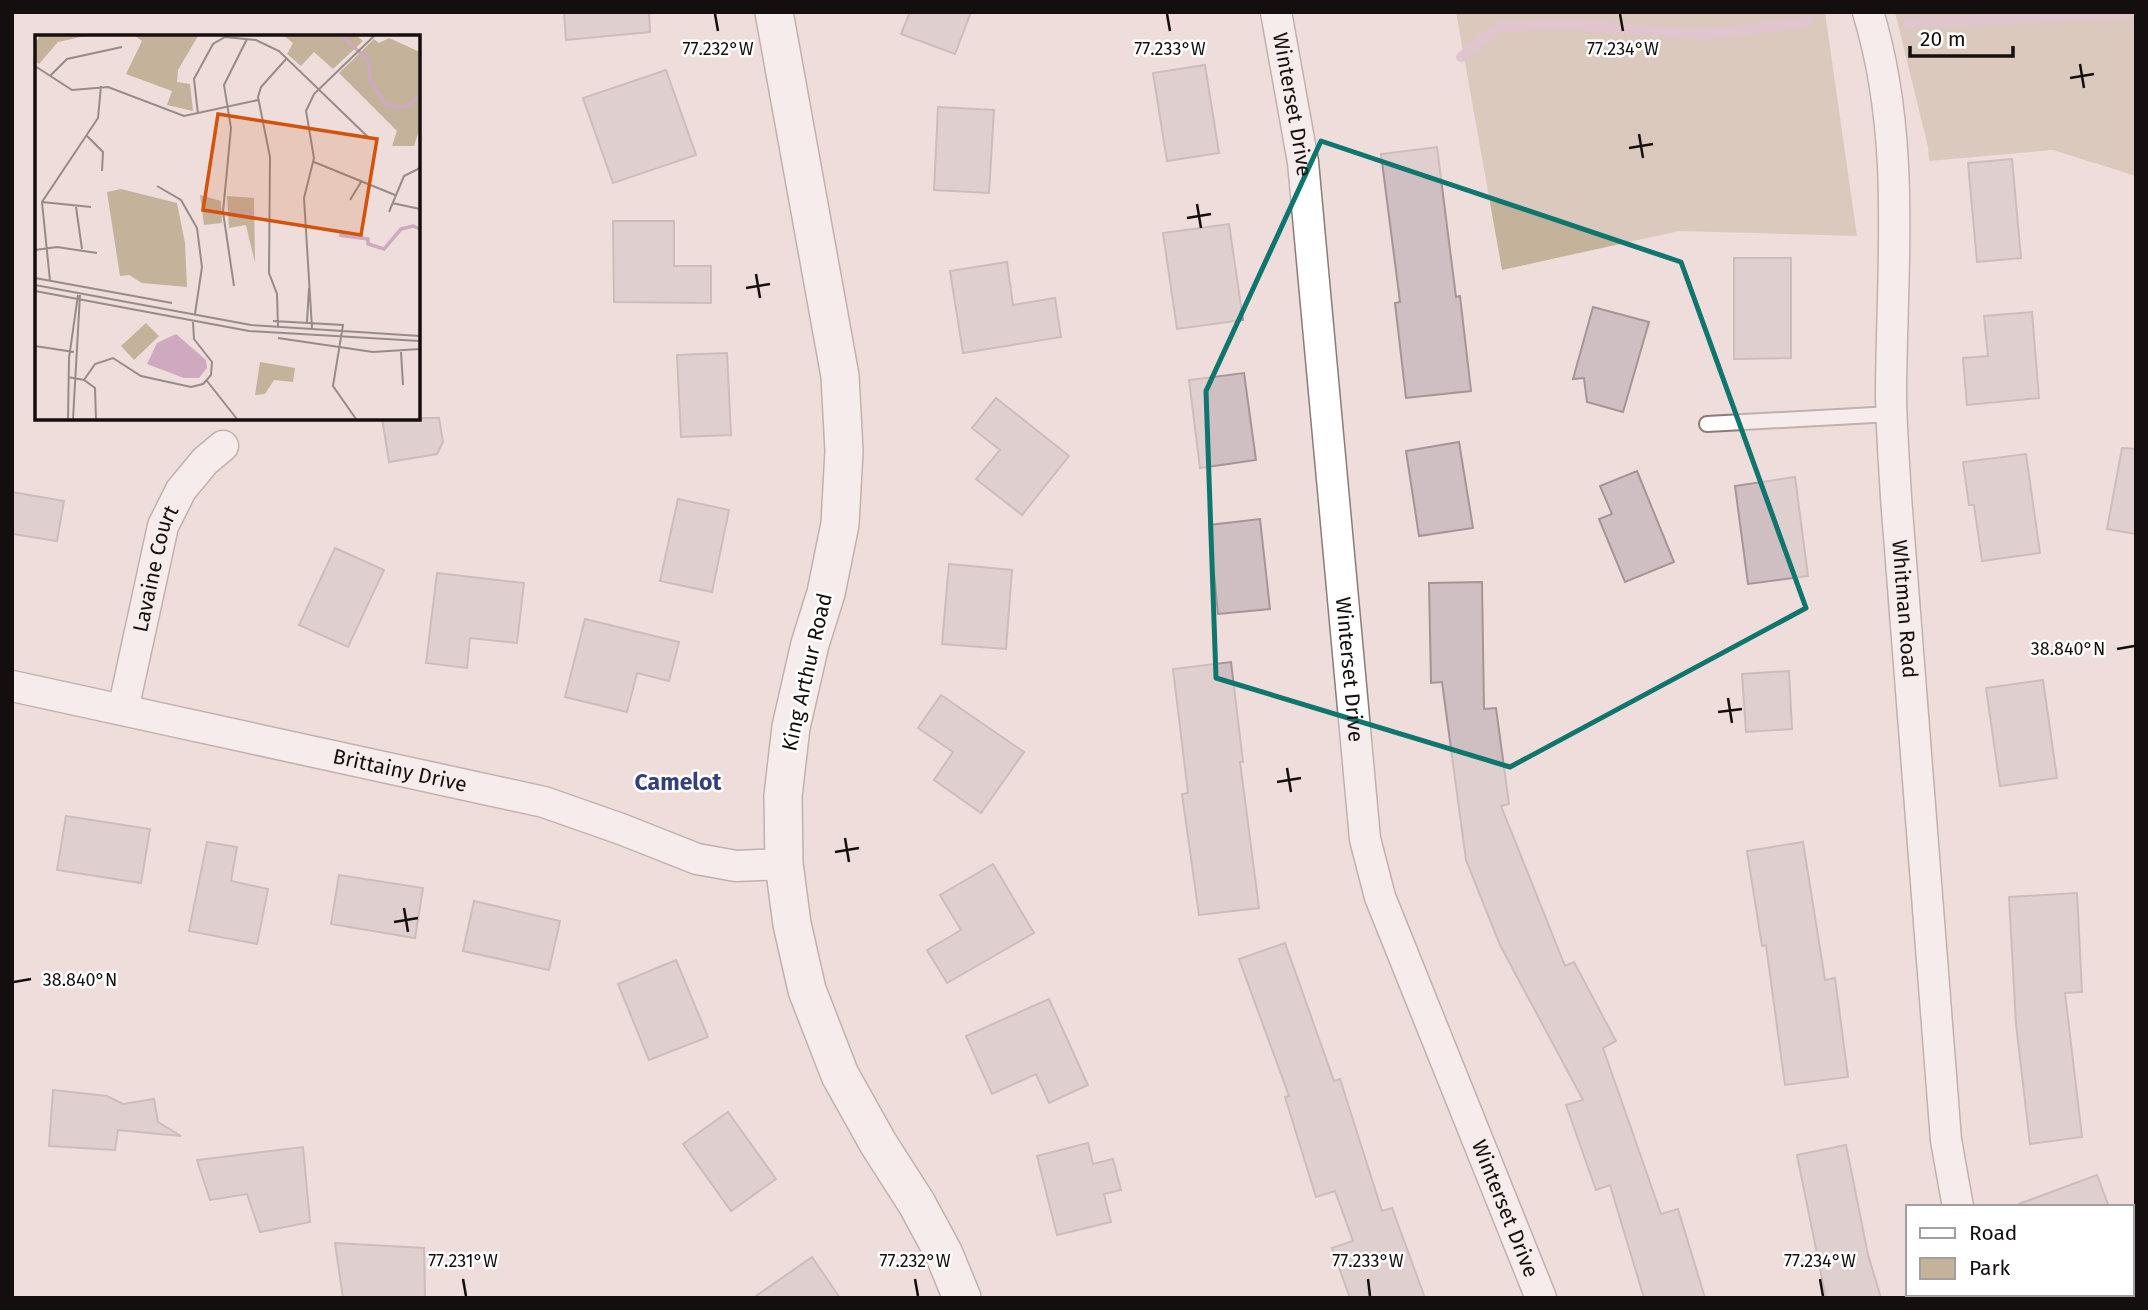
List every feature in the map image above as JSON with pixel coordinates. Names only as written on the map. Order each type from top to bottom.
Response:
[{"type":"street","name":"King Arthur Road","points":[[774,12],[840,376],[844,451],[840,524],[826,593],[810,644],[791,727],[783,796],[784,864],[792,924],[807,990],[840,1075],[877,1143],[917,1204],[944,1254],[962,1298]]},
{"type":"street","name":"Winterset Drive","points":[[1276,12],[1303,162],[1364,839],[1380,897],[1541,1298]]},
{"type":"street","name":"Whitman Road","points":[[1868,12],[1887,96],[1895,172],[1892,414],[1900,552],[1943,1112],[1958,1205]]},
{"type":"street","name":"Lavaine Court","points":[[122,710],[163,526],[181,489],[205,461],[223,446]]},
{"type":"street","name":"Brittainy Drive","points":[[12,686],[544,802],[697,859],[736,866],[784,864]]},
{"type":"lane","points":[[1707,424],[1892,414]]},
{"type":"highlighted area","points":[[1321,141],[1681,262],[1806,608],[1510,767],[1216,678],[1206,391]]},
{"type":"green space","points":[[1456,12],[1825,12],[1857,236],[1679,231],[1502,270]]},
{"type":"green space","points":[[1895,12],[2136,12],[2136,176],[2053,150],[1929,161],[1928,147]]},
{"type":"building","points":[[564,12],[649,12],[650,32],[566,40]]},
{"type":"building","points":[[910,12],[971,12],[955,54],[901,34]]},
{"type":"building","points":[[1205,65],[1219,153],[1167,161],[1153,73]]},
{"type":"building","points":[[666,70],[696,155],[613,183],[583,98]]},
{"type":"building","points":[[938,107],[994,110],[989,193],[934,190]]},
{"type":"building","points":[[1437,147],[1456,297],[1460,296],[1471,391],[1406,398],[1395,303],[1400,302],[1381,154]]},
{"type":"building","points":[[2012,159],[2021,258],[1977,262],[1968,163]]},
{"type":"building","points":[[613,221],[674,221],[674,266],[711,266],[711,303],[614,302]]},
{"type":"building","points":[[1229,224],[1243,320],[1177,329],[1163,233]]},
{"type":"building","points":[[1734,258],[1791,258],[1791,358],[1734,359]]},
{"type":"building","points":[[1007,262],[1013,305],[1055,298],[1061,337],[963,353],[950,271]]},
{"type":"building","points":[[1593,307],[1649,322],[1623,412],[1587,402],[1584,378],[1573,379]]},
{"type":"building","points":[[2032,312],[2039,398],[1967,405],[1963,358],[1988,356],[1984,316]]},
{"type":"building","points":[[727,353],[731,435],[681,437],[677,355]]},
{"type":"building","points":[[1244,373],[1256,460],[1200,468],[1189,380]]},
{"type":"building","points":[[996,398],[1069,456],[1022,515],[976,479],[1000,450],[972,428]]},
{"type":"building","points":[[439,418],[443,442],[437,454],[389,462],[382,420]]},
{"type":"building","points":[[1459,442],[1473,528],[1419,536],[1406,451]]},
{"type":"building","points":[[2122,448],[2136,449],[2136,534],[2107,529]]},
{"type":"building","points":[[2026,454],[2040,553],[1982,561],[1974,505],[1969,505],[1963,462]]},
{"type":"building","points":[[1637,471],[1674,562],[1625,582],[1599,519],[1612,514],[1600,486]]},
{"type":"building","points":[[1795,477],[1808,576],[1748,584],[1735,486]]},
{"type":"building","points":[[12,492],[64,501],[57,541],[12,534]]},
{"type":"building","points":[[678,499],[729,510],[712,592],[660,581]]},
{"type":"building","points":[[1260,519],[1270,609],[1218,614],[1209,525]]},
{"type":"building","points":[[335,548],[384,570],[348,647],[299,625]]},
{"type":"building","points":[[949,564],[1012,570],[1006,649],[942,644]]},
{"type":"building","points":[[437,573],[524,583],[517,643],[470,638],[467,668],[426,663]]},
{"type":"building","points":[[1482,582],[1484,709],[1496,708],[1509,804],[1501,806],[1565,966],[1574,962],[1616,1041],[1603,1048],[1661,1214],[1678,1209],[1705,1298],[1644,1298],[1610,1185],[1596,1190],[1566,1105],[1583,1100],[1500,945],[1466,860],[1442,682],[1431,683],[1429,583]]},
{"type":"building","points":[[585,619],[679,642],[669,681],[637,673],[627,712],[565,697]]},
{"type":"building","points":[[1231,662],[1243,762],[1240,762],[1259,908],[1199,915],[1182,794],[1188,793],[1173,669]]},
{"type":"building","points":[[1789,671],[1792,729],[1746,732],[1742,674]]},
{"type":"building","points":[[2043,680],[2057,778],[2000,786],[1986,688]]},
{"type":"building","points":[[941,695],[1024,752],[981,813],[934,780],[953,752],[918,728]]},
{"type":"building","points":[[66,816],[150,829],[141,883],[57,870]]},
{"type":"building","points":[[207,842],[237,847],[231,881],[268,889],[257,944],[189,931]]},
{"type":"building","points":[[1803,842],[1825,980],[1835,978],[1848,1077],[1785,1085],[1766,945],[1762,946],[1747,851]]},
{"type":"building","points":[[993,864],[1034,933],[947,983],[927,950],[961,930],[940,895]]},
{"type":"building","points":[[339,875],[423,888],[415,938],[331,924]]},
{"type":"building","points":[[2077,893],[2082,992],[2065,993],[2082,1137],[2030,1144],[2016,1024],[2009,897]]},
{"type":"building","points":[[474,901],[560,921],[549,970],[463,951]]},
{"type":"building","points":[[1285,943],[1334,1081],[1340,1079],[1382,1211],[1392,1208],[1425,1298],[1350,1298],[1332,1248],[1353,1241],[1335,1191],[1316,1197],[1285,1097],[1289,1096],[1239,959]]},
{"type":"building","points":[[676,960],[708,1037],[649,1060],[618,984]]},
{"type":"building","points":[[1049,999],[1088,1085],[1049,1103],[1036,1074],[992,1094],[966,1036]]},
{"type":"building","points":[[53,1090],[107,1096],[123,1104],[154,1099],[158,1122],[181,1136],[118,1130],[115,1150],[49,1146]]},
{"type":"building","points":[[728,1112],[776,1179],[731,1211],[683,1144]]},
{"type":"building","points":[[1088,1143],[1093,1164],[1113,1159],[1121,1190],[1104,1194],[1111,1222],[1057,1235],[1037,1156]]},
{"type":"building","points":[[1846,1145],[1868,1255],[1881,1298],[1826,1298],[1797,1155]]},
{"type":"building","points":[[303,1147],[310,1222],[260,1232],[247,1194],[210,1200],[197,1160]]},
{"type":"building","points":[[2097,1175],[2108,1205],[2019,1205]]},
{"type":"building","points":[[335,1243],[424,1248],[425,1298],[343,1298]]},
{"type":"building","points":[[812,1257],[840,1298],[753,1298]]},
{"type":"waterway","points":[[1908,23],[2136,13]]},
{"type":"waterway","points":[[1461,57],[1499,27],[1563,24],[1702,35],[1807,22]]},
{"type":"district","name":"Camelot","points":[[678,782]]}]
